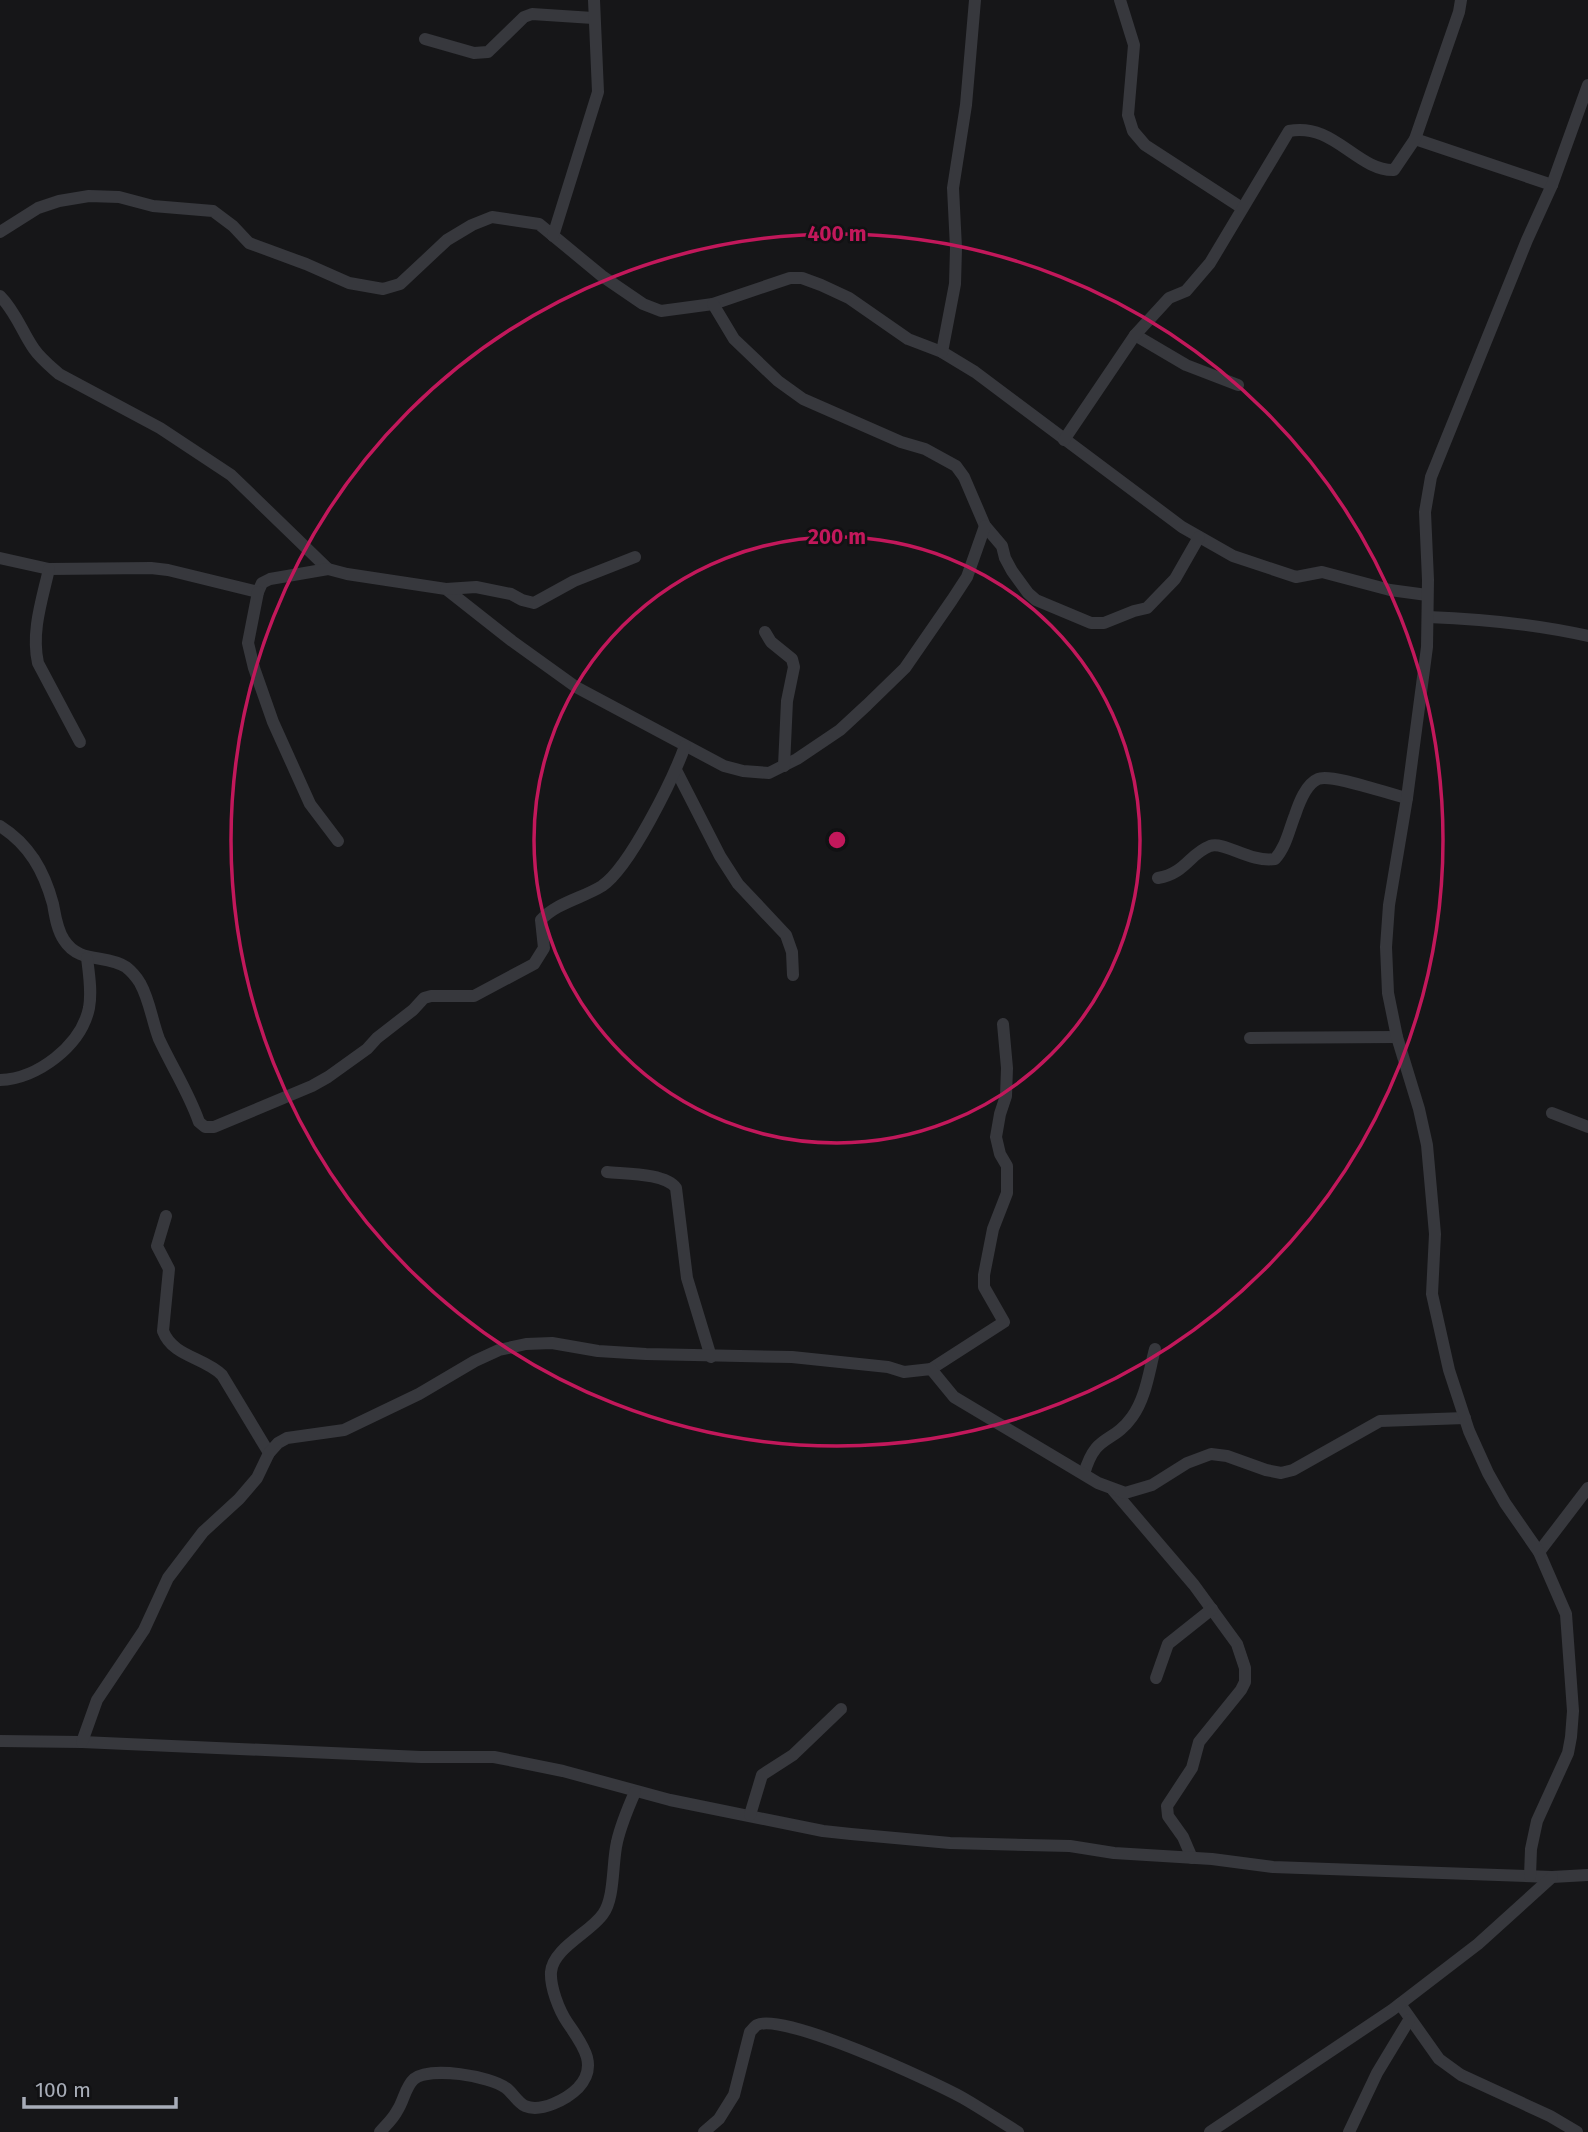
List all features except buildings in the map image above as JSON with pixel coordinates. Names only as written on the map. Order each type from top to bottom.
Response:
[{"type":"street","points":[[553,236],[597,92],[594,0]]},
{"type":"street","points":[[942,352],[955,284],[953,188],[967,106],[975,0]]},
{"type":"street","points":[[1120,0],[1134,45],[1128,115],[1133,131],[1145,145],[1242,208]]},
{"type":"street","points":[[1064,440],[1135,335],[1169,298],[1181,294],[1210,263],[1289,131],[1303,128],[1319,132],[1380,168],[1394,170],[1415,139],[1455,25],[1461,0]]},
{"type":"street","points":[[425,39],[474,52],[488,52],[524,17],[532,14],[593,18]]},
{"type":"street","points":[[1530,1876],[1531,1849],[1537,1821],[1568,1753],[1573,1711],[1566,1614],[1539,1552],[1488,1473],[1449,1370],[1432,1294],[1435,1234],[1427,1145],[1397,1037],[1388,993],[1385,947],[1427,647],[1425,512],[1431,477],[1527,240],[1552,186],[1588,85]]},
{"type":"street","points":[[1415,139],[1552,186]]},
{"type":"street","points":[[0,232],[38,208],[59,201],[89,196],[120,197],[153,206],[213,211],[249,243],[349,283],[383,289],[400,284],[447,240],[492,217],[539,224],[602,276],[643,304],[662,311],[713,304],[790,278],[802,278],[849,298],[908,339],[942,352],[975,372],[1142,498],[1199,537],[1233,556],[1296,577],[1322,572],[1390,590],[1427,595]]},
{"type":"street","points":[[0,296],[20,321],[33,348],[59,374],[160,428],[231,475],[328,569]]},
{"type":"street","points":[[713,304],[734,339],[778,381],[803,399],[901,442],[925,449],[956,466],[964,477],[985,526],[1002,546],[1009,565],[1036,600],[1091,623],[1104,623],[1147,608],[1175,579],[1199,537]]},
{"type":"street","points":[[1135,335],[1186,365],[1238,385]]},
{"type":"street","points":[[446,589],[576,687],[723,766],[769,773],[839,730],[905,667],[967,577],[985,526]]},
{"type":"street","points":[[338,841],[310,804],[273,722],[258,679],[248,643],[262,583],[270,579],[328,569],[446,589],[476,587],[511,594],[534,603],[574,581],[635,557]]},
{"type":"street","points":[[0,558],[49,569],[151,568],[258,592]]},
{"type":"street","points":[[49,569],[38,617],[38,663],[80,742]]},
{"type":"street","points":[[1428,617],[1473,618],[1588,636]]},
{"type":"street","points":[[765,632],[771,642],[792,659],[794,667],[787,701],[784,766]]},
{"type":"street","points":[[0,827],[13,834],[31,853],[43,873],[64,940],[76,953],[87,958],[114,962],[127,968],[138,980],[146,996],[152,1023],[199,1122],[205,1127],[214,1127],[328,1077],[367,1049],[424,998],[474,996],[534,964],[544,948],[541,920],[548,913],[600,887],[610,879],[626,858],[676,770],[685,746]]},
{"type":"street","points":[[676,770],[720,856],[738,884],[786,935],[792,952],[793,975]]},
{"type":"street","points":[[1158,878],[1180,871],[1211,845],[1219,845],[1255,860],[1275,859],[1282,852],[1300,801],[1312,782],[1320,778],[1342,779],[1382,793],[1407,797]]},
{"type":"street","points":[[0,1080],[21,1077],[40,1068],[60,1053],[79,1031],[89,1008],[87,958]]},
{"type":"street","points":[[82,1742],[97,1700],[144,1630],[168,1578],[203,1532],[257,1479],[269,1453],[287,1438],[344,1430],[499,1350],[526,1344],[552,1343],[598,1351],[711,1357],[792,1357],[888,1367],[904,1372],[931,1369],[1004,1322],[984,1287],[993,1229],[1007,1193],[1006,1166],[996,1137],[1006,1096],[1007,1068],[1003,1024]]},
{"type":"street","points":[[1250,1038],[1397,1037]]},
{"type":"street","points":[[1552,1113],[1588,1127]]},
{"type":"street","points":[[607,1172],[662,1178],[676,1188],[687,1278],[711,1357]]},
{"type":"street","points":[[166,1216],[157,1246],[169,1269],[163,1331],[166,1339],[179,1351],[214,1367],[222,1375],[269,1453]]},
{"type":"street","points":[[1084,1474],[1095,1446],[1123,1428],[1134,1415],[1155,1349]]},
{"type":"street","points":[[931,1369],[954,1397],[1112,1490],[1125,1493],[1152,1485],[1187,1463],[1210,1454],[1227,1456],[1281,1473],[1293,1470],[1380,1421],[1465,1418]]},
{"type":"street","points":[[1539,1552],[1588,1488]]},
{"type":"street","points":[[1112,1490],[1212,1609],[1237,1644],[1245,1668],[1245,1682],[1241,1690],[1199,1742],[1192,1768],[1167,1807],[1168,1816],[1183,1837],[1192,1858]]},
{"type":"street","points":[[1156,1678],[1168,1644],[1212,1609]]},
{"type":"street","points":[[750,1815],[762,1775],[793,1755],[841,1709]]},
{"type":"street","points":[[0,1741],[82,1742],[421,1757],[494,1757],[562,1770],[635,1792],[823,1831],[964,1844],[1070,1846],[1114,1853],[1273,1867],[1552,1877],[1588,1875]]},
{"type":"street","points":[[380,2132],[397,2112],[411,2082],[427,2073],[463,2074],[489,2081],[505,2087],[529,2108],[562,2100],[578,2088],[585,2078],[588,2057],[583,2044],[565,2020],[556,1998],[551,1972],[555,1961],[567,1946],[597,1922],[605,1912],[617,1840],[635,1792]]},
{"type":"street","points":[[1210,2132],[1400,2004],[1478,1944],[1552,1877]]},
{"type":"street","points":[[1400,2004],[1438,2059],[1461,2076],[1550,2116],[1577,2132]]},
{"type":"street","points":[[1349,2132],[1377,2073],[1409,2020]]},
{"type":"street","points":[[704,2132],[728,2108],[734,2095],[750,2032],[756,2025],[762,2024],[787,2027],[860,2050],[962,2097],[1018,2132]]}]
